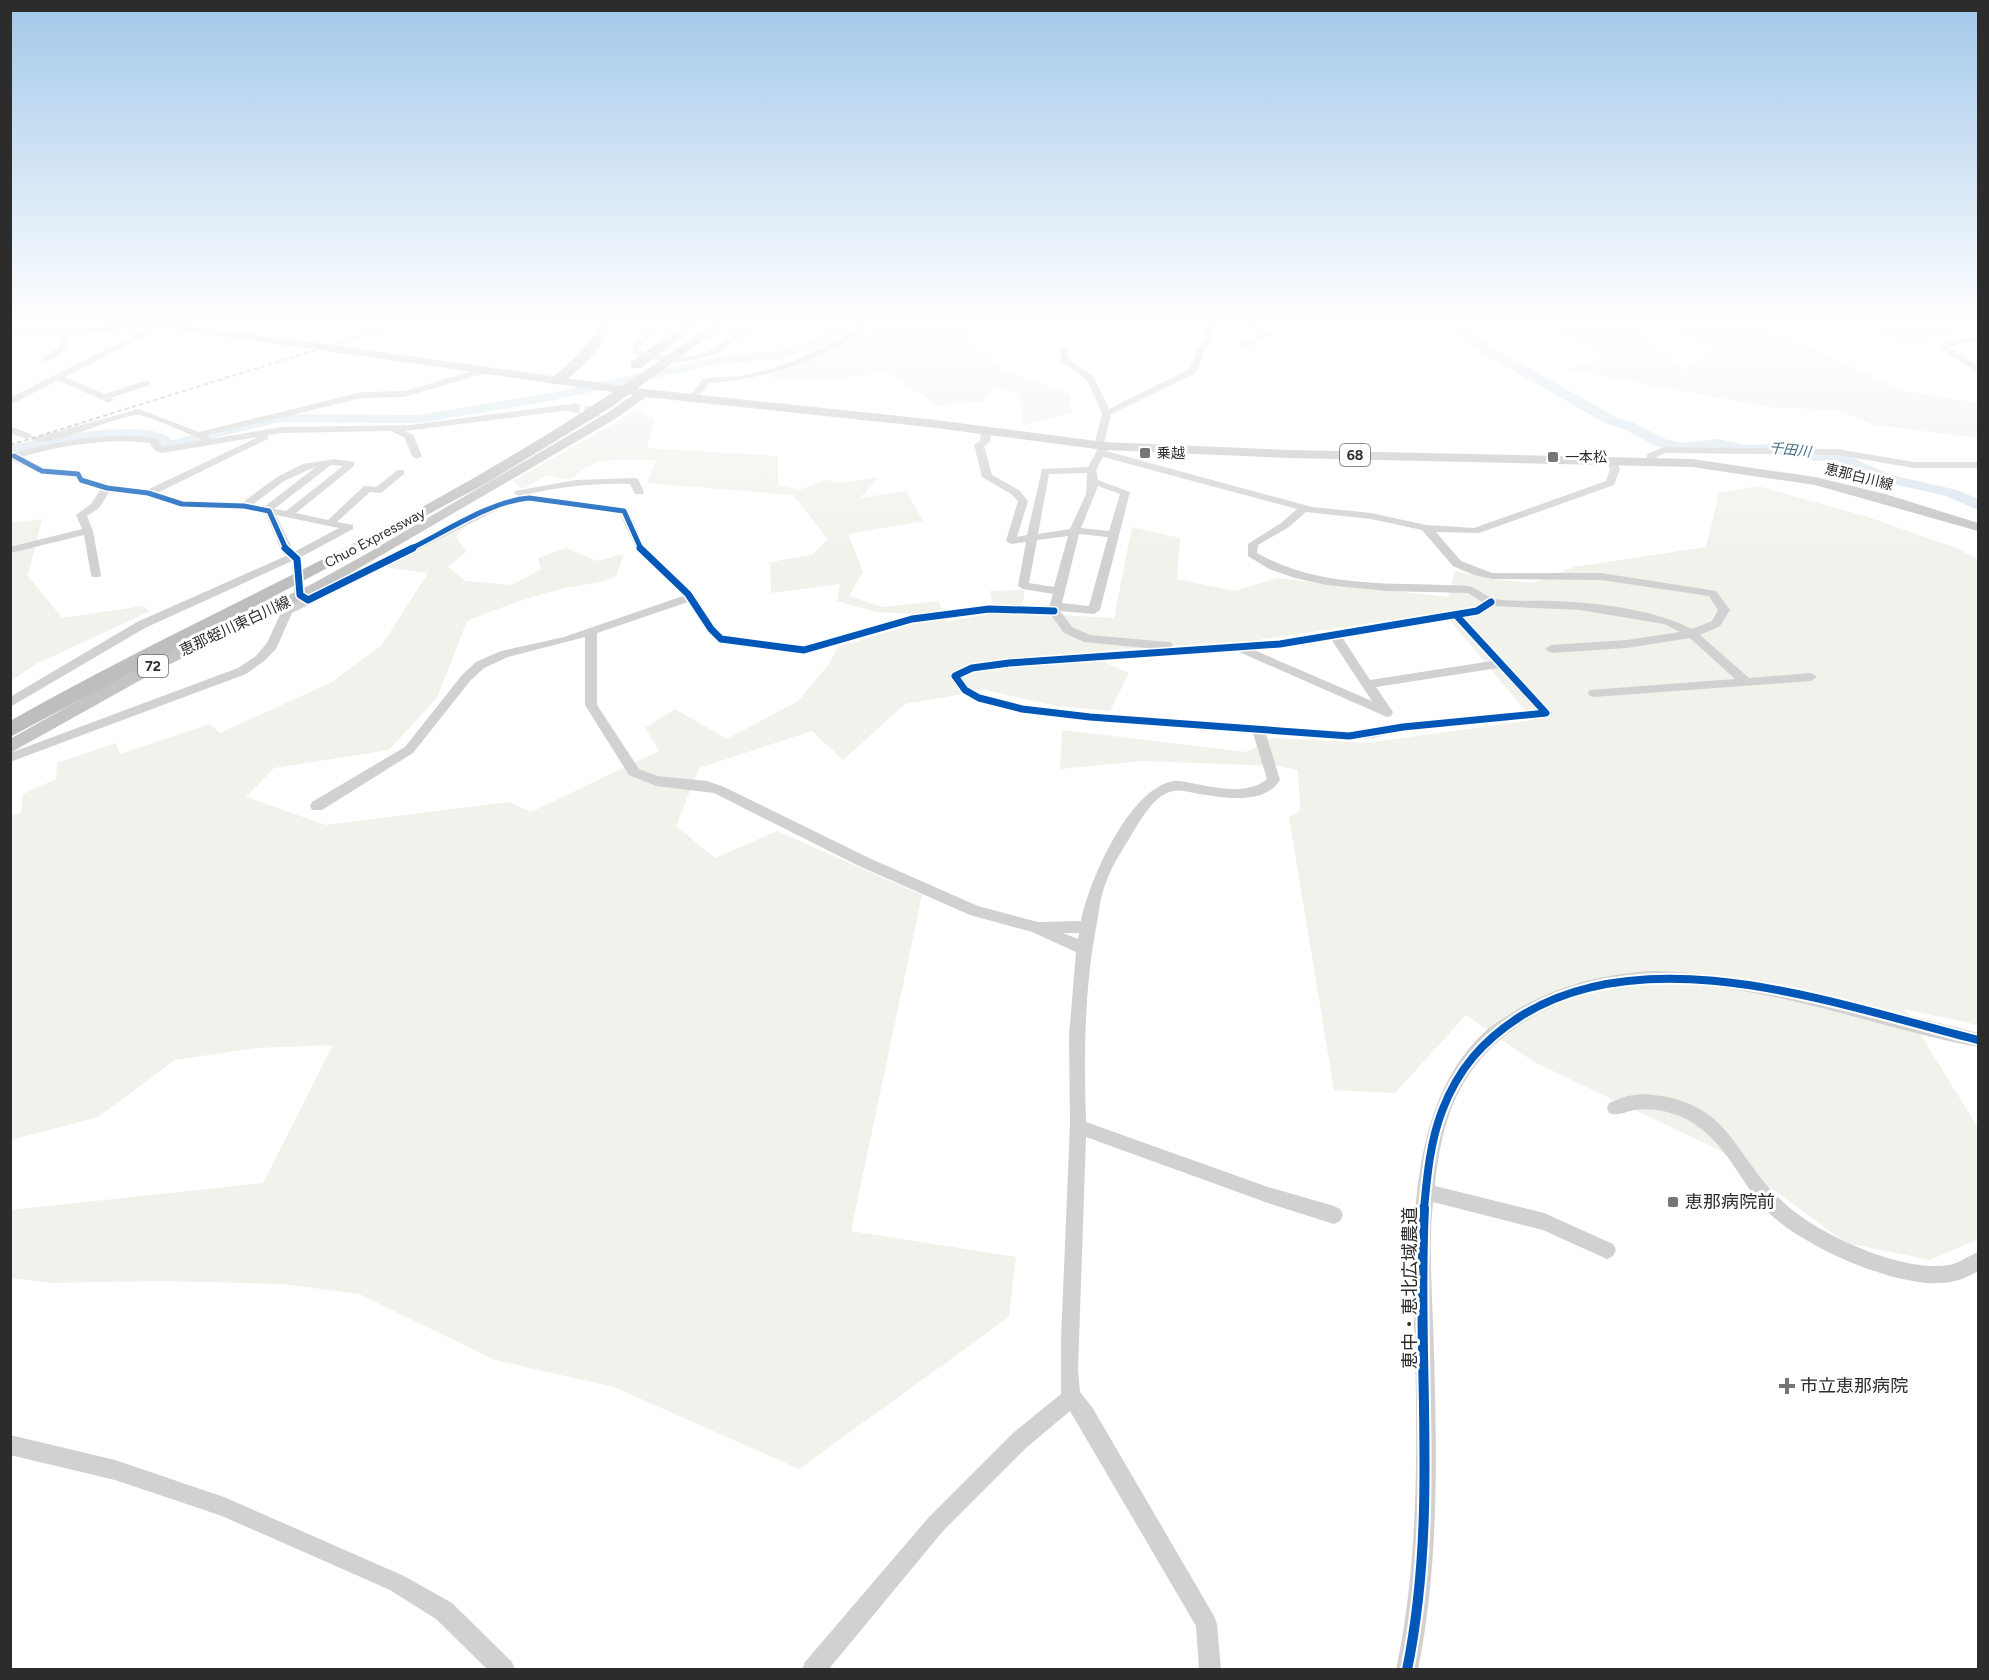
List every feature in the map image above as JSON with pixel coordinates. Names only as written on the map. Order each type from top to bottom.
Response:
[{"type":"highway","name":"Chuo Expressway","points":[[10,719],[128,654],[416,508],[569,413],[599,401]]},
{"type":"highway","name":"Chuo Expressway","points":[[10,730],[147,654],[396,528],[599,401]]},
{"type":"main road","name":"恵那白川線","points":[[596,399],[608,399]]},
{"type":"main road","name":"恵那蛭川東白川線","points":[[10,747],[158,663],[303,596],[366,560],[599,401],[608,399]]},
{"type":"main road","name":"恵那白川線","points":[[706,399],[986,430],[1102,448],[1692,463],[1795,477],[1881,497],[1978,527]]},
{"type":"street","points":[[200,434],[344,399]]},
{"type":"street","points":[[1101,399],[1107,413],[1102,448],[1091,470],[1094,482],[1087,506],[1074,531],[1055,608],[1068,630],[1088,639],[1191,649]]},
{"type":"street","points":[[1107,413],[1135,399]]},
{"type":"street","points":[[12,456],[37,441],[139,412],[211,440]]},
{"type":"street","points":[[10,429],[37,441],[140,438],[154,441],[157,448],[162,450],[281,430],[389,428],[569,413]]},
{"type":"street","points":[[389,428],[408,435],[417,456]]},
{"type":"street","points":[[148,493],[281,430]]},
{"type":"street","points":[[986,430],[985,442],[979,445],[987,477],[1015,492],[1023,501],[1011,541],[1074,531],[1114,535]]},
{"type":"street","points":[[1102,448],[1304,508],[1371,516],[1426,528],[1474,531],[1610,483],[1615,469],[1611,460]]},
{"type":"street","points":[[1649,461],[1650,456],[1664,450],[1800,451],[1837,452],[1914,465],[1978,465]]},
{"type":"street","points":[[10,703],[141,626],[296,558],[349,527],[290,513],[244,506],[182,504],[148,493],[107,488],[81,480],[78,474],[72,472],[42,471],[12,456]]},
{"type":"street","points":[[244,506],[287,473],[303,466],[329,462],[351,464],[290,513]]},
{"type":"street","points":[[268,510],[329,462]]},
{"type":"street","points":[[1059,591],[1023,586],[1045,471],[1091,470]]},
{"type":"street","points":[[331,522],[368,488],[377,491],[400,472]]},
{"type":"street","points":[[516,499],[520,493],[598,482],[634,482],[639,492]]},
{"type":"street","points":[[10,758],[242,671],[262,659],[274,645],[287,610],[303,596],[516,499],[619,508],[624,511],[632,534],[645,554],[675,579],[721,639],[799,650],[912,619],[989,609],[1094,610],[1125,492],[1094,482]]},
{"type":"street","points":[[96,575],[88,531],[81,515],[95,506],[107,488]]},
{"type":"street","points":[[1304,508],[1285,525],[1253,544],[1252,554],[1268,566],[1292,574],[1327,581],[1470,590],[1491,602],[1580,606],[1667,621],[1694,635],[1745,681]]},
{"type":"street","points":[[268,510],[287,552],[296,558],[303,596]]},
{"type":"street","points":[[1426,528],[1452,562],[1475,572],[1520,578],[1584,575],[1619,578],[1712,592],[1721,599],[1722,613],[1712,627],[1694,635],[1668,640],[1551,649]]},
{"type":"street","points":[[10,550],[88,531]]},
{"type":"street","points":[[317,806],[409,750],[466,678],[480,665],[505,654],[591,632],[691,597]]},
{"type":"street","points":[[1456,615],[1546,713],[1393,729],[1349,736],[1090,717],[1022,709],[979,698],[965,690],[955,676],[972,668],[1009,663],[1191,649],[1240,648],[1456,615],[1477,611],[1491,602]]},
{"type":"street","points":[[591,632],[591,705],[634,772],[656,781],[707,786],[719,790],[864,862],[965,906],[1035,927],[1085,949]]},
{"type":"street","points":[[1334,635],[1387,712],[1393,729]]},
{"type":"street","points":[[1240,648],[1387,712]]},
{"type":"street","points":[[1368,684],[1501,664]]},
{"type":"street","points":[[1594,693],[1811,677]]},
{"type":"street","points":[[1210,1670],[1206,1624],[1085,1414],[1072,1397],[1069,1370],[1073,1214],[1079,1127],[1076,1083],[1085,949],[1097,888],[1112,857],[1139,812],[1163,788],[1176,785],[1254,793],[1269,787],[1274,780],[1273,772],[1258,730]]},
{"type":"street","points":[[1035,927],[1089,927]]},
{"type":"street","name":"恵中・恵北広域農道","points":[[1407,1670],[1422,1593],[1426,1536],[1422,1239],[1425,1192],[1434,1133],[1452,1084],[1465,1064],[1493,1034],[1523,1012],[1585,987],[1636,979],[1718,981],[1978,1040]]},
{"type":"street","points":[[1615,1108],[1634,1100],[1671,1106],[1705,1120],[1722,1136],[1767,1195],[1792,1221],[1817,1238],[1850,1255],[1926,1275],[1968,1269],[1978,1260]]},
{"type":"street","points":[[1079,1127],[1268,1195],[1334,1215]]},
{"type":"street","points":[[1425,1192],[1544,1222],[1607,1250]]},
{"type":"street","points":[[813,1670],[936,1524],[1020,1440],[1072,1397]]},
{"type":"street","points":[[10,1445],[115,1470],[224,1507],[397,1583],[444,1611],[504,1670]]},
{"type":"shaded area","points":[[929,399],[986,399],[985,401],[939,406]]},
{"type":"shaded area","points":[[1020,399],[1071,399],[1072,413],[1024,425]]},
{"type":"shaded area","points":[[1727,399],[1956,399],[1978,403],[1978,438],[1875,425],[1836,410],[1767,407]]},
{"type":"shaded area","points":[[637,410],[655,419],[647,448],[778,456],[778,485],[799,490],[826,480],[841,483],[879,477],[860,498],[906,491],[923,521],[848,534],[863,572],[849,596],[883,607],[939,601],[946,622],[994,613],[990,591],[1025,590],[1021,613],[1114,618],[1132,527],[1180,538],[1177,579],[1235,591],[1277,578],[1448,597],[1455,571],[1491,579],[1532,583],[1574,567],[1706,547],[1719,493],[1758,486],[1868,517],[1956,548],[1978,559],[1978,1025],[1905,1009],[1978,1128],[1978,1239],[1930,1260],[1846,1243],[1719,1150],[1534,1062],[1466,1015],[1395,1093],[1334,1090],[1289,817],[1300,811],[1298,770],[1279,766],[1143,761],[1060,769],[1062,730],[1246,752],[1272,738],[1366,743],[1533,720],[1443,612],[1251,641],[1106,650],[1106,663],[1129,673],[1110,711],[1057,706],[985,690],[905,704],[843,760],[812,731],[699,768],[676,826],[715,858],[777,831],[922,895],[851,1231],[1016,1257],[1009,1317],[799,1469],[614,1387],[495,1360],[359,1294],[283,1284],[160,1281],[51,1283],[11,1278],[11,1210],[263,1183],[333,1045],[256,1048],[175,1060],[98,1117],[11,1140],[10,816],[21,813],[23,794],[56,779],[57,763],[116,743],[120,754],[210,724],[220,733],[332,682],[382,645],[428,573],[384,567],[434,540],[466,527],[456,536],[466,552],[448,567],[465,581],[512,585],[541,569],[538,558],[566,548],[597,561],[624,554],[616,576],[610,579],[537,596],[467,621],[437,698],[389,750],[274,768],[246,797],[326,825],[509,802],[531,812],[659,751],[645,728],[675,709],[727,739],[798,701],[829,664],[838,647],[910,625],[916,614],[876,612],[837,601],[840,584],[771,593],[770,562],[812,555],[828,539],[793,495],[647,483],[656,460],[600,462],[587,467],[574,477],[565,479],[548,475],[522,489],[513,481]]},
{"type":"shaded area","points":[[42,519],[28,576],[62,618],[143,606],[150,611],[36,664],[11,681],[11,523]]},
{"type":"waterway","points":[[10,451],[66,439],[123,434],[161,436],[169,445],[280,418],[419,419],[536,399]]},
{"type":"waterway","name":"千田川","points":[[1574,399],[1612,421],[1627,425],[1661,443],[1682,447],[1716,443],[1747,449],[1776,448],[1816,456],[1837,455],[1886,478],[1951,493],[1978,505]]},
{"type":"tunnel","points":[[571,407],[600,413]]},
{"type":"railway","points":[[10,445],[157,399]]},
{"type":"cycle path","points":[[14,456],[42,471],[78,474],[81,480],[107,488],[148,493],[182,504],[244,506],[269,511],[287,552],[297,559],[300,595],[308,600],[497,506],[516,499],[529,498],[624,511],[641,549],[688,594],[711,629],[721,639],[804,650],[912,619],[989,609],[1054,611]]},
{"type":"cycle path","points":[[1456,615],[1546,713],[1403,727],[1373,734],[1349,736],[1090,717],[1022,709],[979,698],[965,690],[955,676],[972,668],[1009,663],[1280,644],[1477,611],[1491,602]]},
{"type":"cycle path","points":[[1407,1670],[1415,1632],[1424,1555],[1426,1439],[1423,1261],[1424,1210],[1429,1159],[1441,1112],[1462,1069],[1494,1033],[1540,1004],[1571,992],[1620,980],[1670,978],[1709,981],[1787,993],[1978,1040]]},
{"type":"place","name":"乗越","points":[[1145,453]]},
{"type":"place","name":"一本松","points":[[1553,457]]},
{"type":"place","name":"恵那病院前","points":[[1673,1202]]},
{"type":"place","name":"市立恵那病院","points":[[1787,1386]]}]
